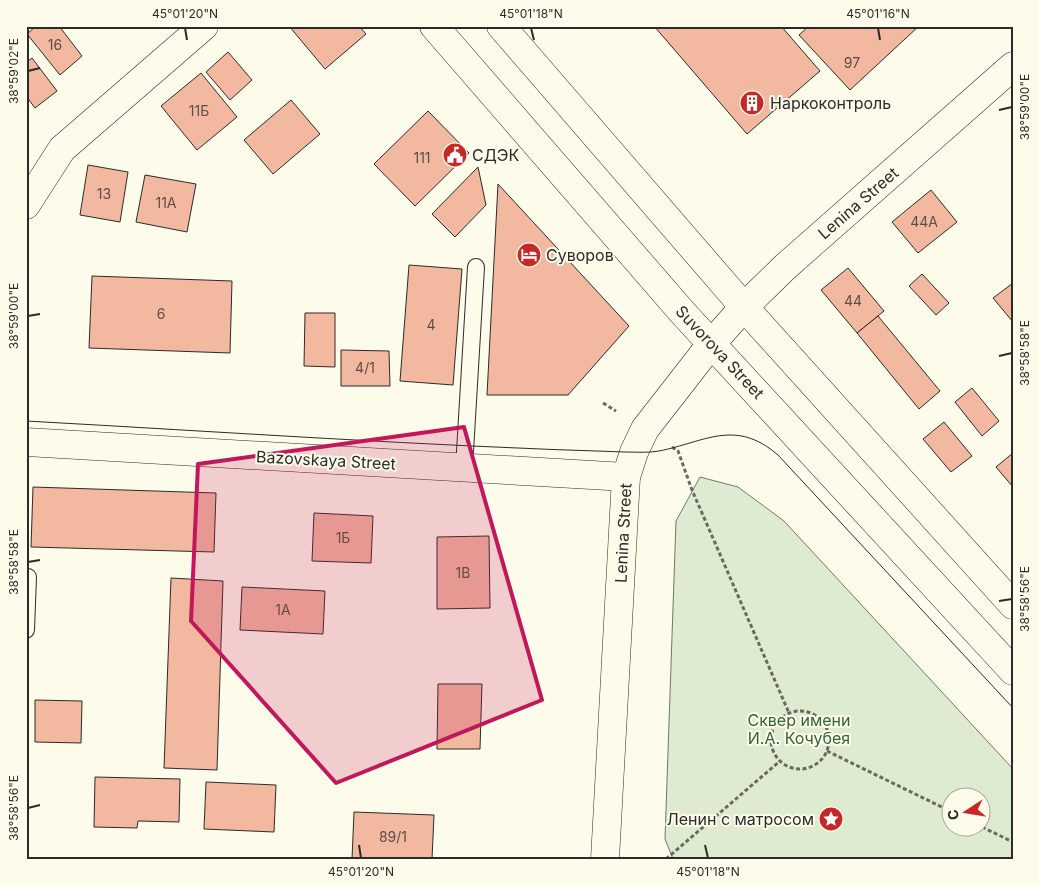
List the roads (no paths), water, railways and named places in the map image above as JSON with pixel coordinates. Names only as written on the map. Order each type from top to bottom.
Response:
[{"type":"main road","points":[[26,205],[62,149],[204,26]]},
{"type":"main road","name":"Suvorova Street","points":[[434,26],[683,312],[1013,671]]},
{"type":"main road","points":[[501,26],[744,307],[1013,605]]},
{"type":"main road","name":"Lenina Street","points":[[605,859],[626,477],[634,452],[645,429],[712,343],[744,307],[792,260],[1013,66]]},
{"type":"main road","name":"Bazovskaya Street","points":[[26,442],[626,477]]},
{"type":"lane","points":[[464,468],[476,267]]},
{"type":"lane","points":[[26,630],[28,577]]},
{"type":"tram line","points":[[26,421],[400,442],[625,452],[659,451],[720,436],[734,435],[748,438],[762,444],[778,455],[1013,708]]},
{"type":"place","name":"Наркоконтроль","points":[[752,103]]},
{"type":"place","name":"СДЭК","points":[[455,155]]},
{"type":"place","name":"Суворов","points":[[529,255]]},
{"type":"place","name":"Ленин с матросом","points":[[831,819]]},
{"type":"park label","name":"Сквер имени И.А. Кочубея","points":[[799,729]]}]
